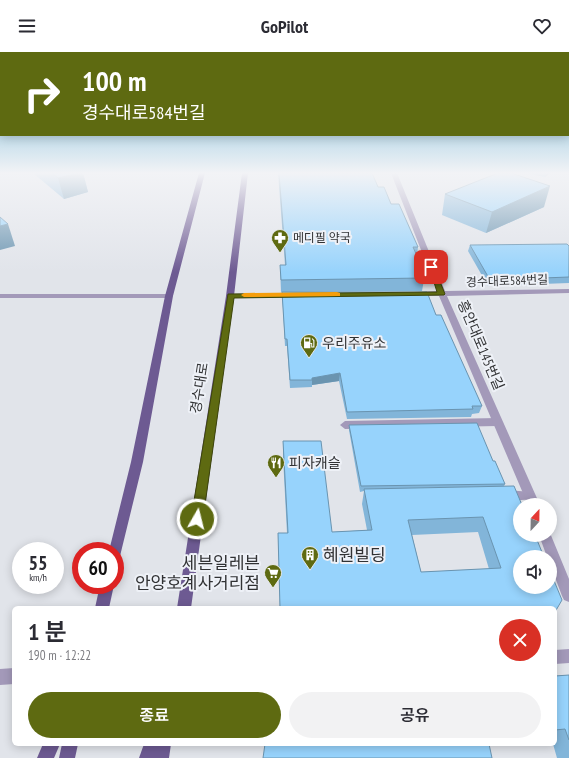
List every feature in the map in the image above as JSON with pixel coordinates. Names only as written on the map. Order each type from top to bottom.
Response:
[{"type":"main road","points":[[117,542],[137,462],[169,296],[193,206]]},
{"type":"main road","name":"경수대로","points":[[184,606],[230,296],[241,206]]},
{"type":"main road","points":[[102,606],[105,594]]},
{"type":"main road","points":[[45,758],[51,746]]},
{"type":"main road","points":[[66,758],[69,746]]},
{"type":"main road","points":[[147,758],[151,746]]},
{"type":"main road","points":[[161,758],[163,746]]},
{"type":"street","name":"흥안대로145번길","points":[[407,206],[442,294],[531,498]]},
{"type":"street","name":"경수대로584번길","points":[[403,294],[569,291]]},
{"type":"street","points":[[230,296],[302,294]]},
{"type":"street","points":[[0,296],[169,296]]},
{"type":"street","points":[[344,425],[497,422]]},
{"type":"street","points":[[491,495],[516,498]]},
{"type":"street","points":[[548,542],[569,596]]},
{"type":"street","points":[[557,657],[569,656]]},
{"type":"street","points":[[0,677],[12,676]]},
{"type":"building","points":[[282,206],[400,206],[418,247],[413,247],[425,274],[423,274],[424,278],[281,280],[280,265],[286,265]]},
{"type":"building","points":[[476,206],[506,206],[492,212]]},
{"type":"building","points":[[0,217],[8,224],[0,226]]},
{"type":"building","points":[[567,244],[569,246],[569,277],[490,280],[470,245]]},
{"type":"building","points":[[282,292],[427,292],[436,315],[441,315],[482,406],[472,406],[473,409],[347,412],[340,373],[312,378],[312,380],[290,380],[287,339],[285,339]]},
{"type":"building","points":[[477,423],[493,461],[495,461],[505,484],[361,486],[349,425]]},
{"type":"building","points":[[283,441],[321,441],[332,532],[372,530],[364,489],[514,486],[519,498],[513,498],[513,542],[538,542],[541,550],[513,550],[513,594],[557,594],[557,588],[562,600],[557,609],[557,606],[280,606],[278,533],[288,533]],"holes":[[[483,517],[501,568],[421,572],[408,520]]]},
{"type":"building","points":[[569,675],[569,740],[565,729],[557,730],[557,676]]},
{"type":"building","points":[[265,746],[489,746],[492,758],[263,758]]},
{"type":"slow traffic","points":[[244,295],[337,294]]},
{"type":"place","name":"메디필 약국","points":[[280,253]]},
{"type":"place","name":"우리주유소","points":[[309,358]]},
{"type":"place","name":"피자캐슬","points":[[276,478]]},
{"type":"place","name":"혜원빌딩","points":[[310,570]]},
{"type":"place","name":"세븐일레븐 안양호계사거리점","points":[[273,588]]},
{"type":"route","points":[[197,519],[230,296],[442,294],[431,267]]}]
